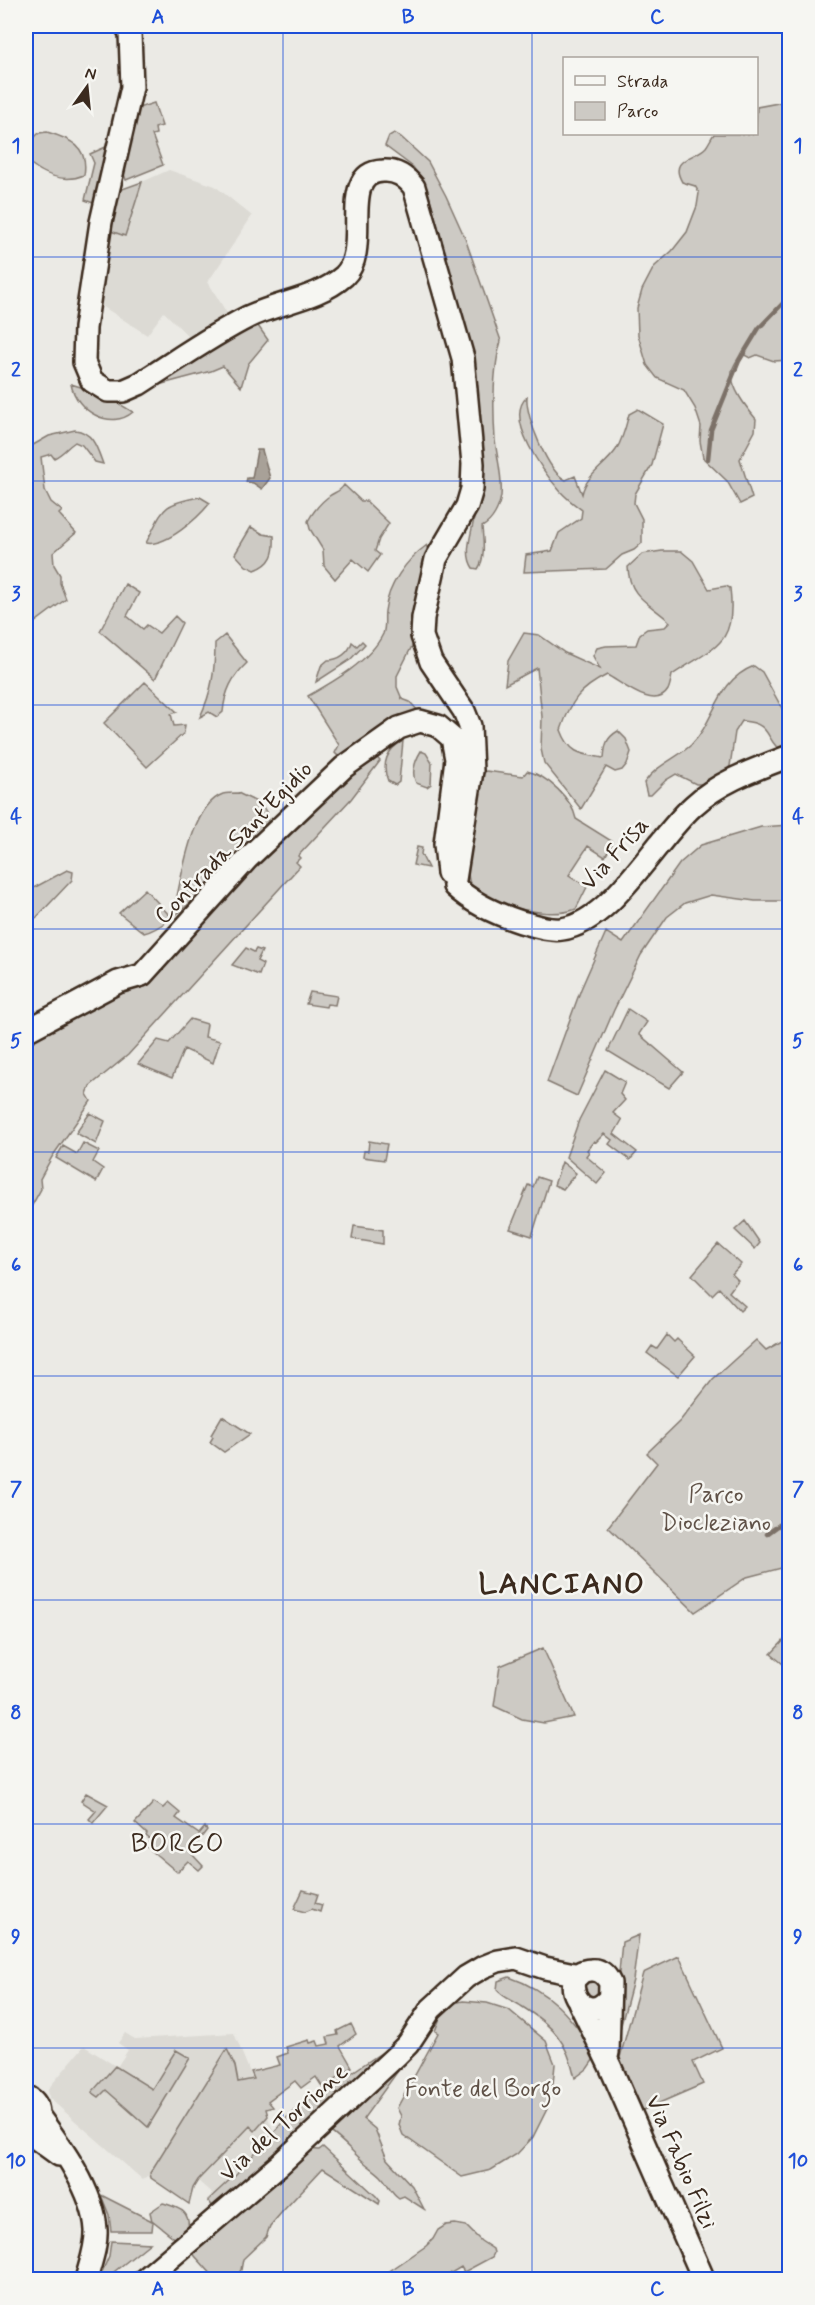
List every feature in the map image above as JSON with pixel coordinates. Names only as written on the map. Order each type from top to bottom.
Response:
[{"type":"street","name":"Via Frisa","points":[[126,26],[130,33],[132,87],[101,222],[85,327],[84,362],[92,381],[108,391],[123,391],[139,384],[249,316],[326,289],[345,275],[353,261],[358,242],[356,201],[358,190],[366,177],[380,171],[392,171],[406,177],[414,187],[463,358],[473,464],[472,489],[467,506],[436,558],[426,601],[422,636],[431,662],[464,711],[470,726],[472,771],[454,886],[466,897],[499,914],[541,927],[559,929],[580,923],[607,904],[693,806],[738,775],[789,756]]},
{"type":"street","name":"Contrada Sant'Egidio","points":[[26,1031],[117,982],[142,975],[247,859],[344,767],[406,724],[420,721],[432,724],[448,733],[454,745],[456,759],[445,844],[448,876]]},
{"type":"street","name":"Via del Torrione","points":[[144,2280],[279,2164],[397,2055],[408,2044],[431,2009],[466,1977],[498,1961],[516,1958],[545,1968],[577,1990]]},
{"type":"street","points":[[609,1998],[595,2007],[584,2005],[577,1990],[591,1970],[603,1973],[610,1983],[607,2044],[610,2066]]},
{"type":"street","name":"Via Fabio Filzi","points":[[577,1990],[705,2280]]},
{"type":"street","points":[[26,2096],[35,2102],[30,2125],[52,2133],[85,2190],[94,2216],[96,2228],[86,2280]]},
{"type":"shaded area","points":[[169,170],[215,186],[252,216],[208,282],[228,315],[191,339],[164,312],[147,335],[99,304],[105,229],[125,236],[142,182]]},
{"type":"shaded area","points":[[257,450],[262,450],[270,478],[262,489],[253,483],[246,482],[247,478],[252,478]]},
{"type":"shaded area","points":[[125,2033],[135,2039],[234,2033],[274,2132],[214,2195],[198,2181],[193,2188],[189,2204],[148,2176],[143,2180],[49,2098],[48,2089],[84,2046],[117,2067],[128,2050],[118,2043]]},
{"type":"green space","points":[[789,101],[789,360],[774,361],[757,355],[750,358],[741,353],[733,369],[732,377],[736,390],[756,419],[755,431],[740,459],[752,498],[740,504],[727,481],[703,458],[700,441],[701,426],[695,408],[684,390],[657,378],[647,365],[638,335],[637,308],[642,290],[654,267],[672,251],[687,232],[697,206],[699,193],[695,186],[682,182],[678,168],[685,160],[706,147],[713,135],[758,135],[758,107]]},
{"type":"green space","points":[[154,103],[162,126],[155,128],[156,134],[152,135],[163,165],[126,180],[122,168],[135,109]]},
{"type":"green space","points":[[47,132],[71,141],[81,151],[85,165],[84,175],[76,178],[53,176],[39,170],[26,160],[26,151],[31,142],[39,133]]},
{"type":"green space","points":[[394,133],[428,162],[446,196],[465,238],[501,341],[496,365],[494,403],[501,496],[495,514],[482,527],[483,554],[478,569],[473,568],[469,555],[469,540],[475,511],[450,270],[427,188],[413,167],[385,146],[389,136]]},
{"type":"green space","points":[[110,145],[96,204],[85,200],[94,163],[90,154]]},
{"type":"green space","points":[[142,182],[125,236],[105,229],[114,192]]},
{"type":"green space","points":[[256,323],[268,340],[248,364],[241,387],[223,366],[151,387]]},
{"type":"green space","points":[[71,384],[103,394],[133,412],[115,419],[105,419],[96,415],[80,402]]},
{"type":"green space","points":[[527,397],[530,417],[545,455],[552,467],[566,480],[575,476],[582,494],[587,481],[616,450],[629,414],[638,409],[663,424],[652,465],[635,494],[634,503],[642,519],[642,543],[634,550],[622,555],[606,569],[524,572],[526,555],[552,551],[559,533],[581,518],[582,510],[553,483],[529,445],[520,418],[521,406]]},
{"type":"green space","points":[[75,430],[90,437],[103,464],[95,462],[82,445],[75,442],[54,458],[51,454],[41,457],[45,490],[51,502],[62,511],[59,514],[76,533],[53,553],[54,565],[60,575],[60,583],[66,599],[26,629],[26,449],[49,436]]},
{"type":"green space","points":[[344,485],[361,501],[366,501],[389,523],[375,551],[380,555],[368,572],[353,559],[335,579],[324,566],[323,550],[310,529],[308,521],[322,502]]},
{"type":"green space","points":[[200,497],[210,503],[190,523],[163,541],[146,543],[160,515],[165,510],[177,502]]},
{"type":"green space","points":[[251,527],[263,534],[274,536],[274,548],[269,561],[255,570],[246,566],[235,554]]},
{"type":"green space","points":[[427,545],[427,562],[413,644],[397,676],[397,687],[402,699],[410,702],[420,713],[339,757],[335,753],[339,745],[308,696],[350,670],[377,644],[384,631],[387,601],[394,583],[405,566]]},
{"type":"green space","points":[[681,551],[693,561],[709,589],[726,586],[730,588],[730,622],[726,634],[719,643],[672,675],[668,690],[662,696],[647,697],[607,675],[589,685],[577,697],[568,711],[561,730],[568,744],[582,754],[604,758],[607,742],[618,731],[626,739],[631,752],[622,770],[615,772],[606,767],[581,809],[544,763],[541,749],[542,717],[537,668],[505,685],[508,661],[524,633],[539,635],[565,653],[600,669],[593,656],[597,648],[636,645],[640,634],[647,629],[665,627],[670,622],[636,593],[629,577],[628,567],[642,554]]},
{"type":"green space","points":[[125,584],[139,593],[127,616],[143,629],[147,625],[159,633],[175,616],[182,623],[155,679],[100,631]]},
{"type":"green space","points":[[225,635],[247,663],[230,685],[225,697],[223,712],[217,717],[209,712],[200,717],[212,681],[215,643]]},
{"type":"green space","points":[[362,641],[365,644],[350,660],[316,682],[321,666],[328,660],[343,655],[352,642],[357,646]]},
{"type":"green space","points":[[754,666],[762,672],[789,721],[789,749],[784,753],[759,725],[742,721],[735,732],[730,766],[724,775],[705,784],[696,784],[676,774],[666,780],[651,795],[647,795],[644,783],[660,767],[691,745],[706,724],[724,691],[741,673]]},
{"type":"green space","points":[[145,682],[177,712],[171,714],[174,726],[185,725],[184,733],[147,767],[104,723]]},
{"type":"green space","points":[[403,741],[399,782],[395,785],[388,781],[385,763],[393,748]]},
{"type":"green space","points":[[370,750],[380,761],[351,799],[298,856],[300,858],[296,862],[300,866],[128,1055],[90,1086],[87,1094],[91,1101],[52,1157],[40,1179],[41,1189],[26,1216],[26,1037],[121,984]]},
{"type":"green space","points":[[421,751],[426,753],[432,763],[431,784],[427,787],[416,783],[414,775],[415,763]]},
{"type":"green space","points":[[486,771],[523,776],[527,771],[543,778],[564,796],[574,811],[576,819],[613,842],[605,857],[588,846],[569,875],[587,887],[576,909],[554,913],[515,908],[484,898],[474,891],[468,877],[468,850],[479,779]]},
{"type":"green space","points":[[238,793],[262,806],[268,821],[259,833],[210,885],[172,917],[194,830],[211,801],[223,794]]},
{"type":"green space","points":[[789,825],[789,901],[755,901],[711,895],[685,903],[667,917],[641,955],[614,1010],[577,1096],[547,1082],[581,989],[606,932],[623,943],[680,863],[701,845],[761,827]]},
{"type":"green space","points":[[417,847],[422,848],[421,854],[428,868],[413,865]]},
{"type":"green space","points":[[67,870],[73,872],[72,880],[37,917],[26,925],[26,892]]},
{"type":"green space","points":[[145,889],[172,918],[144,933],[119,913]]},
{"type":"green space","points":[[246,948],[254,952],[256,949],[262,951],[257,961],[263,964],[259,975],[232,965]]},
{"type":"green space","points":[[310,992],[337,996],[335,1005],[327,1004],[326,1007],[306,1004]]},
{"type":"green space","points":[[628,1009],[647,1022],[639,1034],[683,1072],[669,1088],[608,1051]]},
{"type":"green space","points":[[190,1019],[207,1024],[205,1037],[220,1041],[213,1063],[184,1049],[172,1078],[138,1064],[158,1040],[169,1043]]},
{"type":"green space","points":[[605,1070],[625,1082],[620,1094],[625,1100],[613,1113],[622,1120],[614,1134],[637,1152],[630,1160],[609,1144],[612,1140],[604,1134],[596,1142],[594,1141],[587,1150],[589,1152],[586,1156],[606,1173],[597,1184],[566,1157],[579,1120]]},
{"type":"green space","points":[[90,1113],[105,1121],[96,1144],[76,1133]]},
{"type":"green space","points":[[369,1141],[387,1144],[384,1160],[363,1157],[364,1151],[368,1151]]},
{"type":"green space","points":[[83,1143],[99,1151],[93,1162],[103,1169],[96,1182],[56,1158],[63,1146],[77,1154]]},
{"type":"green space","points":[[562,1162],[576,1173],[563,1189],[554,1185]]},
{"type":"green space","points":[[537,1177],[549,1181],[532,1236],[510,1229],[528,1185],[533,1187]]},
{"type":"green space","points":[[745,1221],[760,1243],[755,1249],[735,1230]]},
{"type":"green space","points":[[354,1226],[383,1230],[383,1244],[352,1239]]},
{"type":"green space","points":[[718,1244],[741,1264],[732,1274],[738,1280],[729,1292],[745,1306],[740,1311],[719,1288],[712,1295],[692,1275]]},
{"type":"green space","points":[[667,1335],[674,1342],[677,1339],[695,1356],[678,1376],[647,1353],[652,1346],[657,1349]]},
{"type":"green space","name":"Parco Diocleziano","points":[[789,1337],[789,1566],[747,1577],[695,1612],[608,1527],[657,1463],[647,1453],[680,1421],[713,1379],[756,1340],[766,1350]]},
{"type":"green space","points":[[222,1416],[250,1434],[224,1452],[210,1442],[213,1437],[211,1435]]},
{"type":"green space","points":[[789,1635],[789,1669],[771,1654]]},
{"type":"green space","points":[[543,1648],[574,1717],[544,1723],[522,1719],[494,1706],[500,1666]]},
{"type":"green space","points":[[86,1793],[108,1805],[93,1823],[89,1819],[96,1811],[81,1801]]},
{"type":"green space","points":[[154,1802],[163,1808],[168,1803],[180,1813],[176,1818],[199,1834],[205,1827],[207,1830],[190,1852],[203,1866],[199,1870],[188,1861],[177,1872],[146,1846],[151,1840],[135,1823]]},
{"type":"green space","points":[[303,1890],[318,1894],[315,1903],[322,1905],[320,1912],[312,1909],[305,1912],[294,1909]]},
{"type":"green space","points":[[639,1935],[633,1980],[620,2029],[614,2023],[622,1942]]},
{"type":"green space","points":[[679,1956],[722,2048],[693,2062],[703,2084],[643,2110],[619,2061],[643,1973]]},
{"type":"green space","points":[[509,1977],[548,1997],[576,2026],[594,2050],[596,2056],[587,2069],[575,2078],[568,2054],[557,2035],[542,2020],[497,1990],[498,1981]]},
{"type":"green space","points":[[589,1981],[595,1981],[600,1989],[598,1995],[589,1997],[584,1992],[584,1986]]},
{"type":"green space","name":"Fonte del Borgo","points":[[463,2001],[487,2003],[509,2010],[546,2041],[555,2064],[547,2109],[533,2137],[517,2154],[491,2170],[462,2177],[403,2135],[399,2125],[401,2116],[397,2108],[438,2033],[435,2031],[445,2005]]},
{"type":"green space","points":[[351,2024],[356,2034],[340,2046],[352,2067],[323,2088],[316,2077],[301,2088],[295,2081],[268,2101],[273,2107],[266,2109],[268,2116],[255,2131],[250,2126],[198,2180],[193,2188],[189,2204],[151,2178],[150,2173],[227,2049],[235,2066],[238,2082],[254,2079],[251,2072],[280,2065],[277,2057],[288,2053],[286,2047],[309,2040],[310,2043],[317,2041],[319,2046],[329,2044],[327,2037],[338,2035],[337,2031]]},
{"type":"green space","points":[[390,2047],[388,2054],[213,2211],[208,2200],[236,2174],[290,2114]]},
{"type":"green space","points":[[176,2050],[190,2058],[148,2127],[106,2090],[99,2097],[92,2092],[115,2066],[152,2089]]},
{"type":"green space","points":[[394,2068],[398,2071],[363,2119],[375,2129],[387,2159],[412,2186],[424,2209],[404,2196],[399,2198],[396,2196],[381,2176],[329,2131]]},
{"type":"green space","points":[[323,2147],[376,2196],[380,2201],[379,2204],[323,2168],[270,2226],[266,2237],[243,2259],[241,2270],[235,2279],[216,2279],[195,2256],[191,2248],[306,2149],[319,2150]]},
{"type":"green space","points":[[101,2195],[152,2221],[150,2212],[163,2203],[180,2209],[188,2220],[188,2234],[177,2240],[153,2221],[152,2231],[111,2231],[109,2215]]},
{"type":"green space","points":[[446,2225],[466,2226],[493,2249],[492,2257],[464,2272],[461,2267],[441,2279],[378,2279],[426,2246],[438,2230]]},
{"type":"green space","points":[[111,2241],[150,2243],[105,2279],[99,2279],[109,2256]]},
{"type":"waterway","points":[[708,459],[711,430],[739,361],[759,328],[790,296]]},
{"type":"waterway","points":[[767,1534],[790,1517]]},
{"type":"district","name":"LANCIANO","points":[[562,1584]]},
{"type":"district","name":"BORGO","points":[[178,1844]]}]
